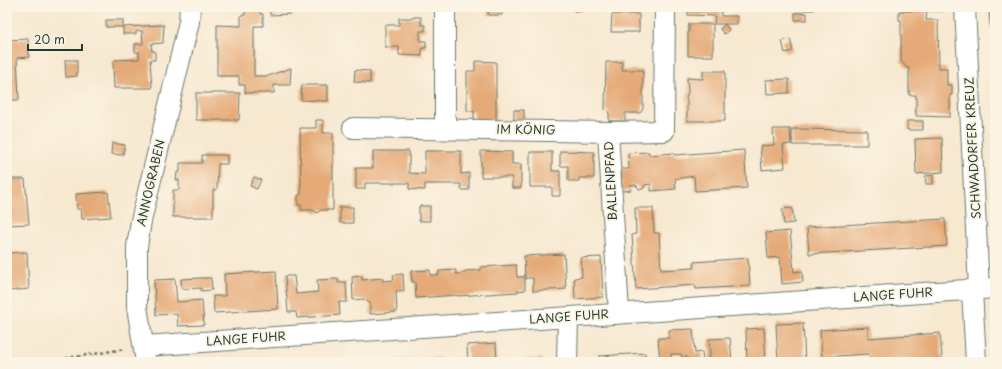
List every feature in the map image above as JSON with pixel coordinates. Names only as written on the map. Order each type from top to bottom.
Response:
[{"type":"street","name":"ANNOGRABEN","points":[[145,354],[137,307],[137,247],[141,221],[188,22],[190,7]]},
{"type":"street","points":[[445,7],[445,129]]},
{"type":"street","name":"BALLENPFAD","points":[[619,313],[608,132],[664,131],[665,7]]},
{"type":"street","name":"SCHWADORFER KREUZ","points":[[966,7],[982,289],[976,362]]},
{"type":"street","name":"IM KÖNIG","points":[[353,128],[608,132]]},
{"type":"street","name":"LANGE FUHR","points":[[145,354],[619,313],[982,289]]},
{"type":"street","points":[[568,317],[568,362]]},
{"type":"path","points":[[42,362],[145,354]]},
{"type":"building","points":[[117,7],[140,7],[140,10],[117,9]]},
{"type":"building","points":[[245,7],[260,7],[260,14],[263,14],[263,26],[254,26],[254,76],[268,76],[291,68],[290,85],[274,85],[274,93],[245,93],[245,85],[239,85],[239,76],[217,76],[217,25],[241,26],[241,15],[245,15]]},
{"type":"building","points":[[270,7],[294,7],[291,14],[270,15]]},
{"type":"building","points":[[488,7],[502,7],[502,15],[488,15]]},
{"type":"building","points":[[574,7],[584,7],[584,11],[574,11]]},
{"type":"building","points":[[688,7],[721,7],[721,16],[737,16],[737,24],[714,24],[715,16],[688,15]]},
{"type":"building","points":[[795,7],[814,7],[814,10],[795,10]]},
{"type":"building","points":[[930,7],[945,7],[945,11],[930,11]]},
{"type":"building","points":[[985,7],[995,7],[995,29],[991,30],[989,11],[986,12]]},
{"type":"building","points":[[899,11],[927,11],[926,20],[938,20],[939,68],[947,68],[947,85],[952,85],[952,95],[950,95],[950,117],[916,116],[916,95],[909,95],[909,68],[907,68],[901,61],[901,20],[899,20]]},
{"type":"building","points":[[795,13],[807,13],[807,20],[795,20]]},
{"type":"building","points":[[612,14],[639,14],[639,32],[611,32]]},
{"type":"building","points":[[421,17],[421,25],[425,25],[425,31],[420,31],[420,41],[426,41],[426,48],[422,48],[422,56],[399,55],[399,47],[385,47],[385,25],[399,25],[399,18]]},
{"type":"building","points":[[106,20],[123,20],[123,27],[106,27]]},
{"type":"building","points":[[689,24],[713,24],[713,56],[688,56]]},
{"type":"building","points":[[725,24],[729,30],[724,34],[720,29]]},
{"type":"building","points":[[164,25],[163,43],[151,44],[152,51],[155,51],[155,60],[150,60],[152,88],[114,88],[113,62],[115,60],[139,59],[139,52],[135,52],[135,44],[143,44],[142,31],[136,31],[136,34],[123,34],[123,27]]},
{"type":"building","points":[[28,39],[29,57],[17,58],[19,100],[7,100],[7,40]]},
{"type":"building","points":[[790,39],[793,51],[785,53],[782,41]]},
{"type":"building","points":[[65,60],[77,60],[77,76],[66,77]]},
{"type":"building","points":[[475,61],[496,62],[496,120],[474,120],[474,111],[467,111],[467,71],[475,71]]},
{"type":"building","points":[[606,62],[622,62],[622,70],[643,70],[643,109],[640,113],[625,113],[625,121],[609,121],[609,113],[605,109]]},
{"type":"building","points":[[355,70],[370,71],[370,83],[354,82]]},
{"type":"building","points":[[703,71],[725,71],[725,121],[687,121],[687,78],[703,79]]},
{"type":"building","points":[[789,79],[789,93],[767,94],[766,80]]},
{"type":"building","points":[[302,85],[328,85],[328,101],[301,100]]},
{"type":"building","points":[[196,93],[240,93],[239,120],[196,120]]},
{"type":"building","points":[[514,110],[524,110],[524,120],[514,121]]},
{"type":"building","points":[[316,120],[323,120],[323,133],[333,133],[333,210],[321,210],[317,213],[313,210],[301,210],[301,205],[298,205],[298,195],[301,195],[300,128],[316,128]]},
{"type":"building","points":[[907,121],[923,121],[923,130],[907,130]]},
{"type":"building","points":[[773,129],[790,129],[791,144],[783,145],[785,168],[762,170],[760,146],[774,145]]},
{"type":"building","points":[[792,129],[867,130],[867,145],[792,145]]},
{"type":"building","points":[[942,138],[943,172],[916,174],[915,139]]},
{"type":"building","points":[[112,143],[125,145],[123,155],[111,154]]},
{"type":"building","points":[[744,150],[747,188],[695,191],[694,176],[675,179],[676,189],[651,191],[651,184],[645,185],[643,189],[639,189],[636,185],[630,185],[631,190],[622,191],[621,169],[629,169],[628,153],[649,152],[649,155],[674,153],[674,155]]},
{"type":"building","points":[[373,151],[409,151],[409,173],[425,174],[425,151],[461,151],[461,174],[469,173],[469,190],[461,190],[461,184],[425,184],[425,190],[409,189],[409,183],[365,183],[365,189],[356,189],[356,168],[373,168]]},
{"type":"building","points":[[481,151],[512,152],[512,164],[521,164],[521,188],[512,188],[512,177],[481,177]]},
{"type":"building","points":[[560,151],[594,152],[594,178],[579,178],[579,181],[568,181],[568,166],[560,166]]},
{"type":"building","points":[[530,152],[552,152],[552,171],[560,171],[560,196],[552,196],[552,187],[530,187]]},
{"type":"building","points":[[202,155],[227,155],[227,164],[218,164],[217,190],[213,190],[213,217],[173,217],[173,190],[179,190],[179,180],[176,180],[177,172],[180,172],[180,163],[202,163]]},
{"type":"building","points":[[933,175],[933,184],[926,184],[925,176]]},
{"type":"building","points":[[254,177],[261,180],[257,189],[250,186]]},
{"type":"building","points":[[7,179],[25,179],[29,224],[7,225],[7,213],[9,213]]},
{"type":"building","points":[[108,192],[111,217],[82,219],[81,209],[77,209],[76,194]]},
{"type":"building","points":[[419,206],[430,206],[430,221],[419,221]]},
{"type":"building","points":[[340,207],[353,207],[353,223],[340,223]]},
{"type":"building","points":[[635,208],[653,208],[654,233],[659,233],[661,270],[694,268],[694,262],[748,258],[750,286],[696,289],[695,285],[636,289],[632,235],[636,234]]},
{"type":"building","points":[[792,208],[794,223],[784,224],[782,209]]},
{"type":"building","points":[[945,219],[947,246],[809,254],[807,227]]},
{"type":"building","points":[[790,231],[794,272],[802,271],[803,282],[782,284],[780,257],[768,258],[766,233]]},
{"type":"building","points":[[27,252],[29,289],[7,291],[7,253]]},
{"type":"building","points":[[564,254],[566,289],[533,291],[533,278],[525,278],[525,290],[517,291],[518,292],[416,298],[415,282],[412,282],[411,271],[430,270],[430,275],[439,275],[439,271],[456,270],[456,274],[465,273],[465,271],[481,270],[481,267],[516,265],[517,277],[525,277],[524,256]]},
{"type":"building","points":[[601,257],[603,297],[575,299],[574,278],[582,277],[581,258]]},
{"type":"building","points":[[276,271],[278,309],[214,313],[213,296],[225,296],[224,274]]},
{"type":"building","points":[[403,274],[404,291],[396,291],[397,312],[370,314],[370,303],[363,299],[353,300],[352,277],[362,276],[362,280],[382,278],[383,281],[394,280],[393,275]]},
{"type":"building","points":[[285,276],[294,276],[296,294],[318,292],[317,280],[338,279],[338,283],[346,282],[347,302],[339,302],[340,315],[297,318],[296,312],[288,312]]},
{"type":"building","points":[[211,278],[212,290],[201,291],[201,288],[182,289],[181,279]]},
{"type":"building","points":[[175,279],[177,302],[202,300],[204,325],[178,326],[177,314],[156,315],[154,280]]},
{"type":"building","points":[[803,323],[805,362],[778,362],[776,324]]},
{"type":"building","points":[[868,327],[868,338],[940,333],[942,359],[870,362],[869,354],[822,357],[820,330]]},
{"type":"building","points":[[764,328],[766,362],[747,362],[746,329]]},
{"type":"building","points":[[693,329],[695,353],[702,352],[703,362],[687,362],[687,357],[682,357],[681,354],[671,354],[672,362],[660,362],[658,338],[669,338],[669,330]]},
{"type":"building","points":[[730,338],[732,362],[711,362],[708,356],[710,356],[709,339]]},
{"type":"building","points":[[496,343],[497,362],[468,362],[467,345]]},
{"type":"building","points":[[645,353],[646,362],[599,362],[599,356]]},
{"type":"building","points":[[444,358],[444,362],[396,362],[398,359]]},
{"type":"building","points":[[542,358],[542,362],[516,362],[516,360]]}]
